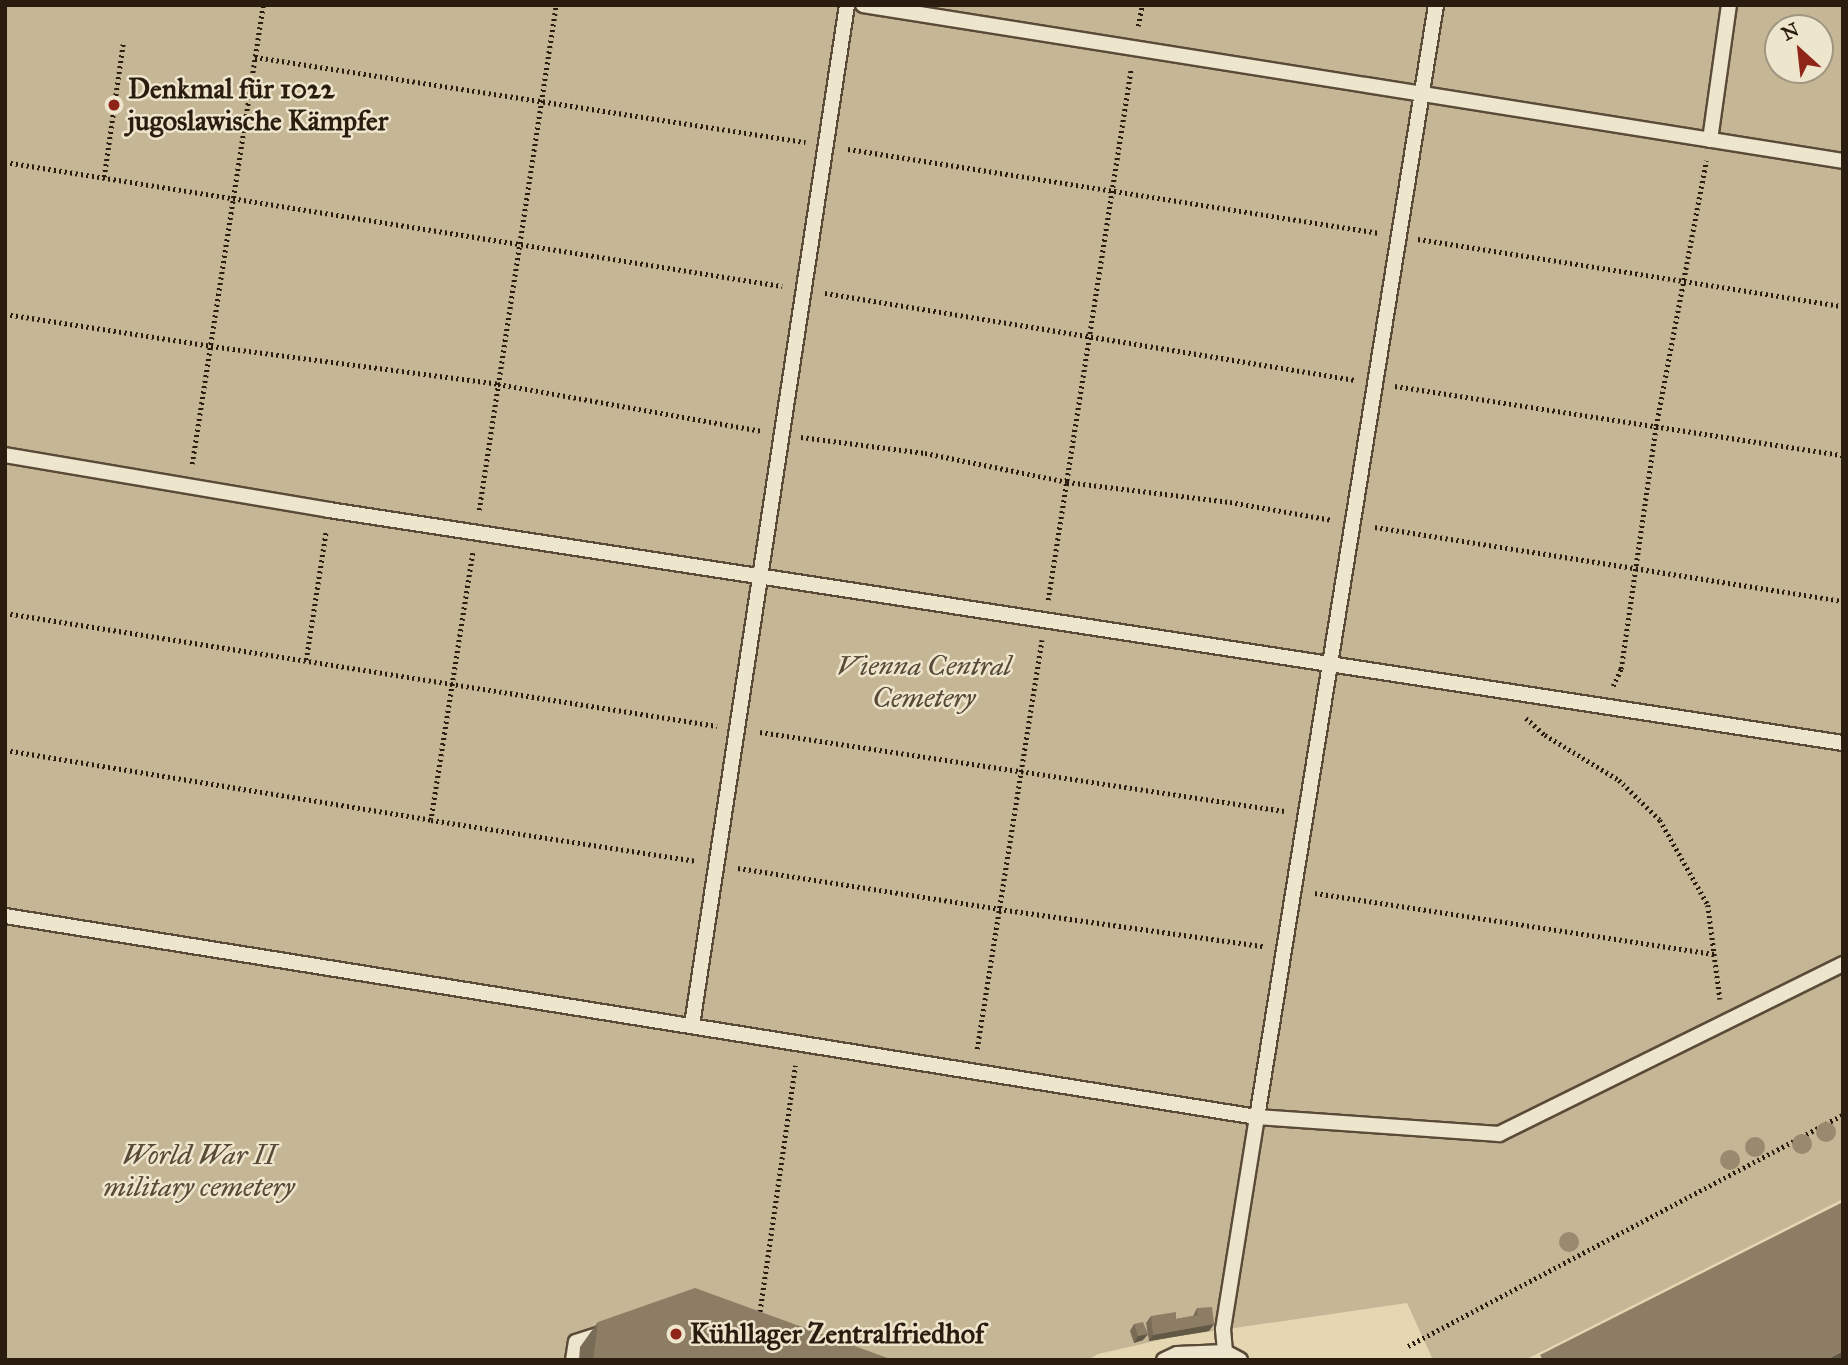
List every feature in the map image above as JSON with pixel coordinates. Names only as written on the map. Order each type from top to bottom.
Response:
[{"type":"lane","points":[[692,1025],[847,5]]},
{"type":"lane","points":[[863,5],[1843,161]]},
{"type":"lane","points":[[1225,1352],[1223,1329],[1436,5]]},
{"type":"lane","points":[[1710,140],[1729,5]]},
{"type":"lane","points":[[5,455],[329,510],[1843,743]]},
{"type":"lane","points":[[5,916],[1257,1117],[1499,1134],[1843,964]]},
{"type":"lane","points":[[573,1360],[576,1342],[622,1326]]},
{"type":"lane","points":[[1164,1360],[1177,1354],[1225,1352],[1240,1360]]},
{"type":"path","points":[[188,484],[235,201],[263,5]]},
{"type":"path","points":[[431,820],[556,5]]},
{"type":"path","points":[[973,1071],[1142,5]]},
{"type":"path","points":[[104,177],[123,44]]},
{"type":"path","points":[[256,58],[1843,306]]},
{"type":"path","points":[[1604,707],[1621,669],[1656,426],[1710,140]]},
{"type":"path","points":[[5,162],[1376,383],[1843,455]]},
{"type":"path","points":[[5,314],[211,346],[498,384],[781,434],[926,453],[1067,482],[1230,502],[1636,570],[1843,601]]},
{"type":"path","points":[[306,660],[329,510]]},
{"type":"path","points":[[5,613],[1020,774],[1306,814]]},
{"type":"path","points":[[1498,691],[1545,735],[1619,780],[1660,820],[1708,905],[1720,1024]]},
{"type":"path","points":[[5,750],[999,909],[1284,949]]},
{"type":"path","points":[[1294,889],[1715,954]]},
{"type":"path","points":[[757,1331],[798,1042]]},
{"type":"path","points":[[1408,1346],[1843,1115]]},
{"type":"green space","name":"Vienna Central Cemetery","points":[[5,5],[1843,5],[1843,1199],[1525,1360],[1433,1360],[1407,1303],[1173,1337],[1098,1354],[1088,1360],[5,1360]]},
{"type":"building","points":[[1843,1202],[1843,1351],[1826,1360],[1543,1360],[1540,1355]]},
{"type":"building","points":[[695,1288],[893,1360],[593,1360],[598,1322]]},
{"type":"building","points":[[1212,1307],[1214,1324],[1153,1335],[1151,1316],[1176,1312],[1176,1319],[1198,1315],[1197,1308]]},
{"type":"building","points":[[1143,1322],[1148,1334],[1138,1336],[1134,1324]]},
{"type":"place","name":"Denkmal für 1022 jugoslawische Kämpfer","points":[[114,105]]},
{"type":"place","name":"Kühllager Zentralfriedhof","points":[[676,1334]]},
{"type":"park label","name":"World War II military cemetery","points":[[199,1171]]}]
